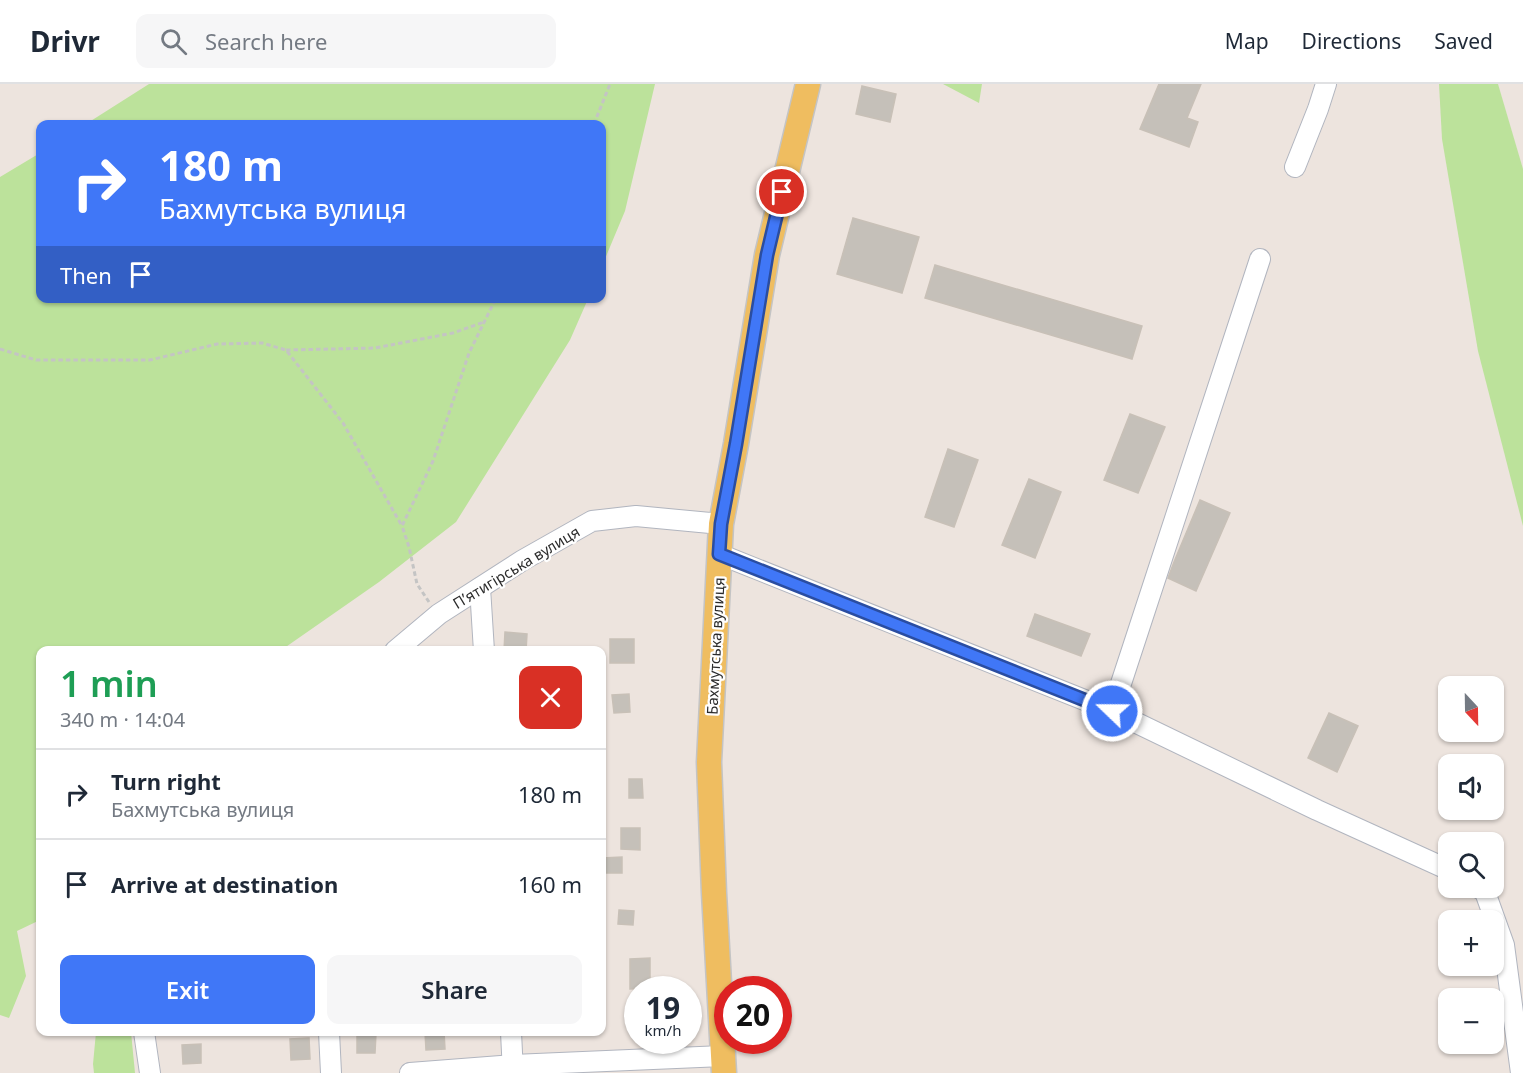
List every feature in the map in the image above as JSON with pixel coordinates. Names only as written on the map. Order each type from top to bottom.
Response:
[{"type":"main road","name":"Бахмутська вулиця","points":[[723,1065],[709,762],[721,524],[767,255],[810,85]]},
{"type":"street","points":[[1295,167],[1326,84]]},
{"type":"street","points":[[1112,711],[1260,259]]},
{"type":"street","name":"П’ятигірська вулиця","points":[[401,646],[439,614],[523,560],[592,521],[636,516],[721,524]]},
{"type":"street","points":[[719,554],[1112,711],[1317,810],[1438,865]]},
{"type":"street","points":[[480,588],[484,646]]},
{"type":"street","points":[[1487,898],[1504,945],[1521,1073]]},
{"type":"street","points":[[145,1036],[150,1073]]},
{"type":"street","points":[[329,1036],[331,1073]]},
{"type":"street","points":[[511,1036],[513,1069]]},
{"type":"street","points":[[410,1073],[723,1065]]},
{"type":"path","points":[[596,120],[610,84]]},
{"type":"path","points":[[402,526],[433,461],[469,353],[494,303]]},
{"type":"path","points":[[0,349],[36,360],[150,360],[217,344],[262,343],[286,350],[375,348],[453,333],[484,322]]},
{"type":"path","points":[[286,350],[343,423],[402,526],[417,584],[425,598],[439,614]]},
{"type":"green space","points":[[149,84],[655,84],[625,211],[606,256],[606,120],[92,120]]},
{"type":"green space","points":[[943,84],[982,84],[979,103]]},
{"type":"green space","points":[[1439,84],[1498,84],[1523,169],[1523,526],[1478,351],[1442,139]]},
{"type":"green space","points":[[36,155],[36,303],[586,303],[570,340],[456,522],[379,582],[287,646],[36,646],[36,922],[17,931],[26,976],[9,1018],[0,1015],[0,177]]},
{"type":"green space","points":[[96,1036],[131,1036],[135,1073],[94,1073]]},
{"type":"building","points":[[1159,84],[1201,84],[1187,118],[1198,122],[1189,147],[1140,129]]},
{"type":"building","points":[[862,86],[896,94],[890,122],[856,114]]},
{"type":"building","points":[[853,218],[919,237],[902,293],[837,274]]},
{"type":"building","points":[[935,265],[1142,326],[1132,359],[925,298]]},
{"type":"building","points":[[1130,414],[1165,427],[1138,493],[1104,480]]},
{"type":"building","points":[[948,449],[978,460],[954,527],[925,517]]},
{"type":"building","points":[[1029,479],[1061,492],[1035,558],[1002,545]]},
{"type":"building","points":[[1200,500],[1230,513],[1196,591],[1168,578]]},
{"type":"building","points":[[1035,614],[1090,634],[1081,656],[1027,636]]},
{"type":"building","points":[[505,632],[527,634],[526,646],[504,646]]},
{"type":"building","points":[[610,639],[634,639],[634,663],[610,663]]},
{"type":"building","points":[[629,694],[630,712],[614,713],[612,695]]},
{"type":"building","points":[[1329,713],[1358,726],[1337,772],[1308,758]]},
{"type":"building","points":[[629,779],[642,779],[643,798],[629,798]]},
{"type":"building","points":[[621,828],[640,828],[640,850],[621,849]]},
{"type":"building","points":[[622,857],[622,873],[606,873],[606,858]]},
{"type":"building","points":[[619,910],[634,911],[633,925],[618,924]]},
{"type":"building","points":[[650,958],[650,976],[630,976],[630,959]]},
{"type":"building","points":[[357,1036],[376,1036],[375,1053],[357,1053]]},
{"type":"building","points":[[425,1036],[444,1036],[445,1049],[426,1050]]},
{"type":"building","points":[[309,1038],[310,1059],[291,1060],[290,1039]]},
{"type":"building","points":[[201,1044],[201,1063],[183,1064],[182,1045]]},
{"type":"route","points":[[782,192],[767,255],[721,524],[719,554],[1112,711]]}]
